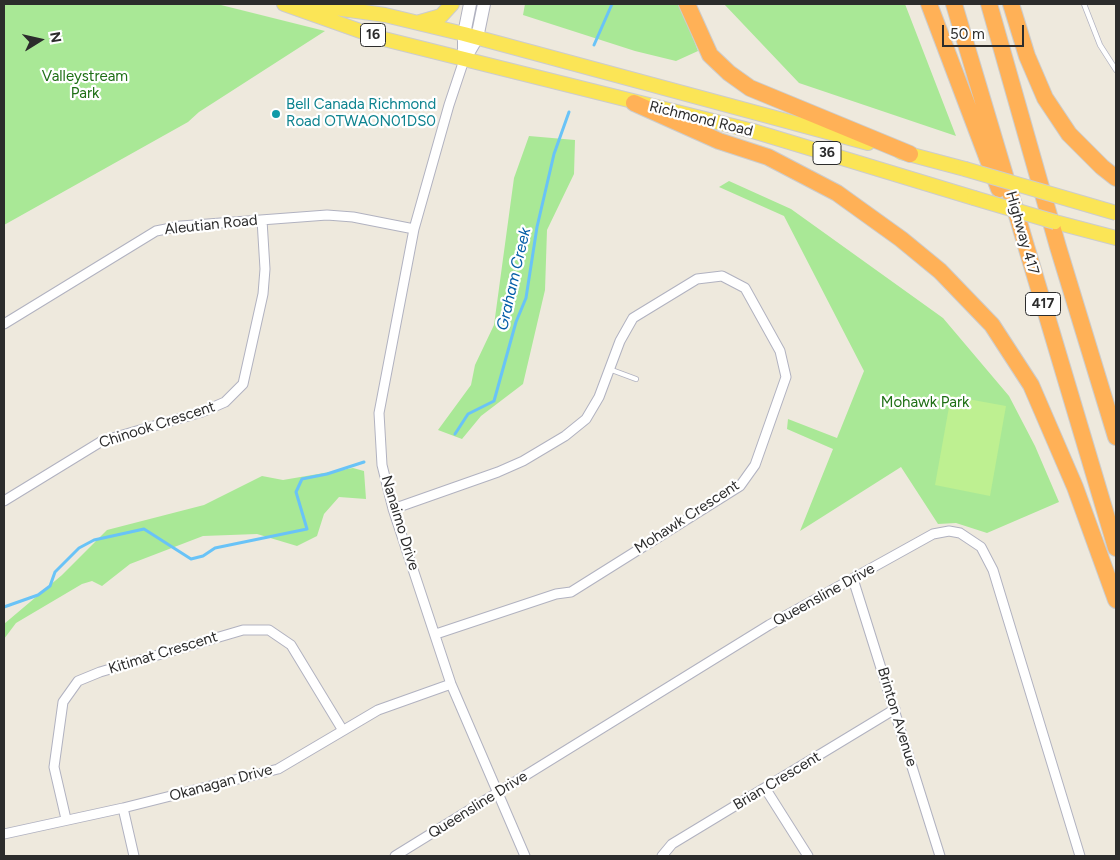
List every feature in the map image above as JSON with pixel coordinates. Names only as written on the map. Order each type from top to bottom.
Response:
[{"type":"highway","points":[[687,4],[710,55],[729,73],[750,88],[910,154]]},
{"type":"highway","points":[[929,4],[1054,340]]},
{"type":"highway","name":"Highway 417","points":[[954,4],[1116,548]]},
{"type":"highway","name":"417","points":[[989,4],[1058,247],[1116,437]]},
{"type":"highway","points":[[1010,4],[1027,56],[1045,98],[1069,134],[1102,167],[1116,178]]},
{"type":"highway","points":[[634,103],[719,141],[768,157],[837,193],[902,239],[940,270],[992,325],[1031,385],[1075,487],[1116,600]]},
{"type":"main road","name":"Richmond Road","points":[[284,4],[380,38],[634,103],[753,131],[974,198],[1116,238]]},
{"type":"main road","name":"Richmond Road","points":[[306,4],[385,15],[470,36],[965,169],[1116,213]]},
{"type":"main road","points":[[417,23],[441,16],[452,4]]},
{"type":"main road","points":[[470,4],[470,36]]},
{"type":"main road","points":[[464,60],[470,36],[484,4]]},
{"type":"street","name":"Nanaimo Drive","points":[[464,60],[449,105],[414,229],[379,413],[382,465],[393,509],[451,684],[526,856]]},
{"type":"street","name":"Aleutian Road","points":[[4,324],[156,231],[181,226],[327,214],[414,229]]},
{"type":"street","name":"Chinook Crescent","points":[[4,501],[102,441],[202,412],[226,402],[242,384],[263,294],[265,269],[262,220]]},
{"type":"street","name":"Mohawk Crescent","points":[[393,509],[524,461],[565,436],[586,419],[599,396],[620,341],[633,318],[697,279],[722,276],[746,288],[780,351],[786,377],[755,465],[740,486],[571,592],[556,594],[436,634]]},
{"type":"street","name":"Queensline Drive","points":[[395,856],[769,625],[933,534],[949,531],[960,533],[981,546],[993,570],[1080,856]]},
{"type":"street","name":"Brinton Avenue","points":[[853,579],[940,856]]},
{"type":"street","name":"Kitimat Crescent","points":[[66,819],[54,767],[63,702],[78,681],[100,672],[243,630],[269,630],[291,645],[342,729]]},
{"type":"street","name":"Okanagan Drive","points":[[4,834],[123,808],[278,769],[342,729],[378,710],[451,684]]},
{"type":"street","name":"Brian Crescent","points":[[662,856],[672,844],[895,709]]},
{"type":"street","points":[[765,788],[808,856]]},
{"type":"street","points":[[123,808],[134,856]]},
{"type":"lane","points":[[1084,4],[1100,45],[1116,70]]},
{"type":"lane","points":[[609,369],[636,378]]},
{"type":"green space","name":"Valleystream Park","points":[[4,4],[217,4],[325,31],[199,112],[188,122],[4,225]]},
{"type":"green space","points":[[525,4],[688,4],[682,9],[698,51],[676,61],[635,51],[523,15]]},
{"type":"green space","points":[[724,4],[905,4],[956,136],[799,83]]},
{"type":"green space","points":[[529,136],[575,140],[574,174],[547,230],[545,290],[523,384],[481,416],[462,439],[438,430],[471,385],[475,365],[494,325],[514,178]]},
{"type":"green space","name":"Mohawk Park","points":[[729,181],[791,209],[943,318],[1009,396],[1035,446],[1059,502],[987,533],[956,523],[938,524],[901,467],[800,531],[833,449],[787,429],[788,419],[837,438],[864,371],[784,216],[719,187]]},
{"type":"green space","points":[[951,396],[1006,406],[990,496],[935,485]]},
{"type":"green space","points":[[353,468],[364,471],[366,499],[339,497],[324,514],[317,536],[297,546],[257,534],[203,536],[130,564],[102,586],[92,581],[82,584],[16,623],[4,639],[4,624],[62,575],[107,530],[204,505],[262,476],[283,480]]},
{"type":"waterway","name":"Graham Creek","points":[[594,45],[612,4]]},
{"type":"waterway","name":"Graham Creek","points":[[455,434],[468,414],[494,401],[516,322],[526,298],[537,227],[554,154],[569,112]]},
{"type":"waterway","name":"Graham Creek","points":[[4,607],[38,595],[50,586],[55,572],[79,548],[94,540],[144,529],[191,559],[203,556],[215,548],[307,529],[296,492],[302,479],[327,474],[364,462]]},
{"type":"place","name":"Bell Canada Richmond Road OTWAON01DS0","points":[[276,114]]}]
